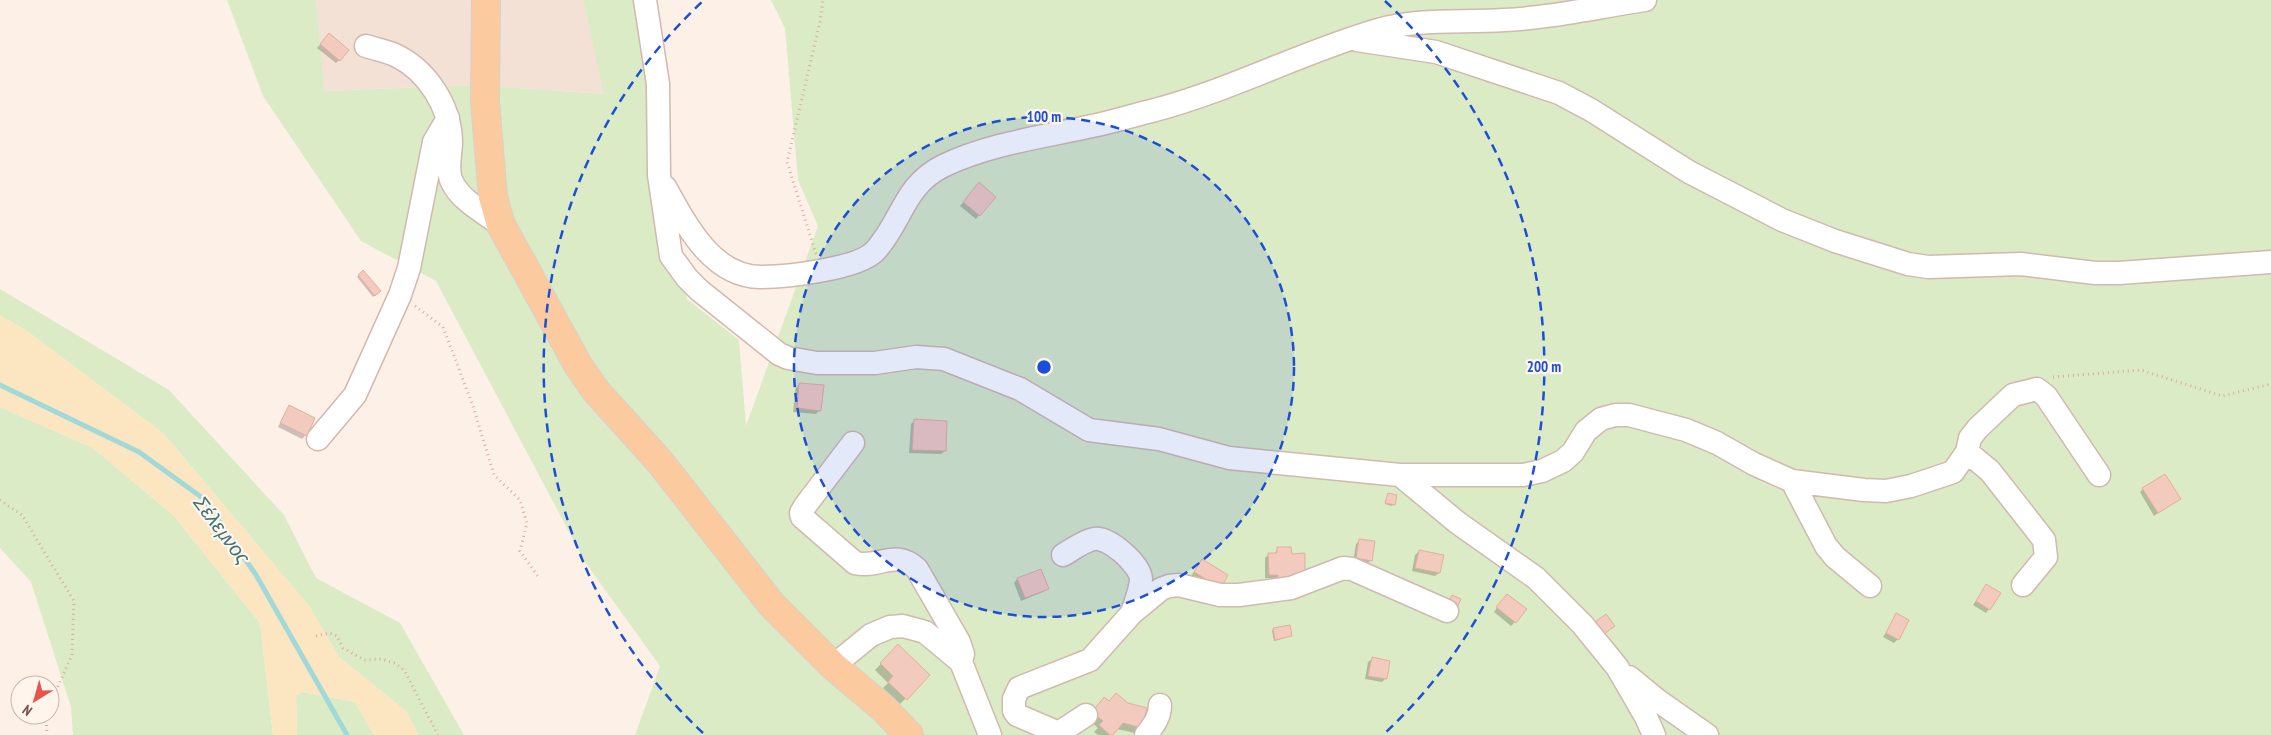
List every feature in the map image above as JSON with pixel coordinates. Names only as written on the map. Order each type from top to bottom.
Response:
[{"type":"main road","points":[[486,0],[486,102],[492,197],[501,225],[578,365],[596,391],[660,462],[772,605],[833,666],[883,708],[909,735]]},
{"type":"street","points":[[645,0],[658,84],[659,175],[671,256],[699,290],[774,351],[788,358],[817,363],[874,363],[916,357],[944,359],[1020,389],[1090,430],[1159,440],[1229,458],[1400,475],[1523,475],[1542,471],[1562,462],[1573,452],[1586,431],[1596,422],[1615,415],[1629,415],[1686,430],[1717,443],[1754,464],[1792,481],[1886,491],[1946,476],[1957,467],[1967,452],[1973,434],[2013,396],[2037,389],[2046,396],[2098,475]]},
{"type":"street","points":[[659,175],[688,228],[714,258],[733,271],[745,276],[762,277],[822,271],[866,259],[882,242],[910,193],[942,167],[977,152],[1097,125],[1182,103],[1378,30],[1409,24],[1506,20],[1645,0]]},
{"type":"street","points":[[1352,39],[1436,52],[1559,93],[1591,110],[1689,172],[1782,220],[1836,241],[1908,264],[1928,267],[2021,264],[2095,273],[2119,273],[2271,262]]},
{"type":"street","points":[[366,46],[395,55],[416,71],[438,94],[448,118],[451,141],[449,175],[451,182],[464,198],[501,225]]},
{"type":"street","points":[[318,439],[355,395],[400,296],[408,268],[434,142],[448,118]]},
{"type":"street","points":[[853,443],[805,506],[801,513],[802,517],[855,563],[864,564],[897,559],[910,563],[917,569],[959,642],[963,654],[961,662]]},
{"type":"street","points":[[1967,452],[1990,471],[2044,540],[2046,557],[2023,586]]},
{"type":"street","points":[[1400,475],[1458,523],[1536,578],[1582,624],[1617,668],[1646,717],[1654,735]]},
{"type":"street","points":[[1792,481],[1826,546],[1835,557],[1870,586]]},
{"type":"street","points":[[1063,555],[1092,539],[1100,538],[1108,541],[1128,558],[1137,569],[1141,579],[1132,613]]},
{"type":"street","points":[[1086,715],[1057,734],[1017,715],[1014,711],[1014,699],[1019,688],[1090,660],[1132,613],[1162,589],[1169,586],[1179,585],[1220,595],[1239,595],[1291,588],[1344,568],[1352,569],[1447,611]]},
{"type":"street","points":[[833,666],[871,635],[890,627],[903,626],[925,632],[961,662],[990,735]]},
{"type":"street","points":[[1617,668],[1657,700],[1707,735]]},
{"type":"street","points":[[1146,735],[1160,713],[1160,706]]},
{"type":"path","points":[[822,271],[787,162],[820,22],[823,0]]},
{"type":"path","points":[[400,296],[443,327],[473,406],[494,475],[520,500],[528,523],[520,551],[539,578]]},
{"type":"path","points":[[2046,378],[2141,370],[2222,396],[2271,384]]},
{"type":"path","points":[[0,500],[22,515],[74,601],[72,655],[60,682]]},
{"type":"path","points":[[316,636],[329,633],[337,636],[343,648],[364,660],[382,659],[394,663],[404,670],[420,697],[438,735]]},
{"type":"shaded area","points":[[316,0],[583,0],[605,94],[475,85],[323,91]]},
{"type":"green space","points":[[227,0],[316,0],[324,91],[475,85],[604,94],[583,0],[651,0],[668,169],[687,299],[739,340],[746,426],[818,226],[798,180],[785,28],[771,0],[2271,0],[2271,735],[635,735],[660,666],[585,562],[436,281],[361,241],[263,96]]},
{"type":"green space","points":[[0,289],[169,390],[284,515],[316,578],[400,623],[464,735],[418,735],[407,712],[339,657],[309,606],[164,434],[27,331],[0,315]]},
{"type":"green space","points":[[0,407],[93,448],[173,515],[260,623],[273,735],[73,735],[71,707],[31,582],[0,548]]},
{"type":"green space","points":[[302,692],[355,702],[374,735],[297,735],[296,695]]},
{"type":"sand","points":[[0,315],[27,331],[164,434],[309,606],[339,657],[407,712],[418,735],[374,735],[355,702],[302,692],[296,695],[297,735],[273,735],[260,623],[173,515],[93,448],[0,407]]},
{"type":"building","points":[[329,33],[349,50],[340,61],[320,44]]},
{"type":"building","points":[[979,182],[996,197],[980,216],[963,202]]},
{"type":"building","points":[[363,270],[381,291],[375,296],[358,275]]},
{"type":"building","points":[[799,383],[824,385],[821,411],[797,408]]},
{"type":"building","points":[[289,405],[315,418],[307,436],[280,423]]},
{"type":"building","points":[[914,419],[947,421],[946,451],[912,450]]},
{"type":"building","points":[[2165,474],[2181,499],[2158,513],[2142,488]]},
{"type":"building","points":[[1388,493],[1397,495],[1395,505],[1385,503]]},
{"type":"building","points":[[1359,539],[1375,541],[1372,561],[1356,558]]},
{"type":"building","points":[[1277,547],[1291,547],[1292,554],[1305,553],[1305,577],[1278,583],[1278,575],[1269,575],[1268,553],[1277,553]]},
{"type":"building","points":[[1419,550],[1444,555],[1440,573],[1415,568]]},
{"type":"building","points":[[1202,559],[1228,575],[1221,588],[1194,572]]},
{"type":"building","points":[[1041,569],[1049,589],[1025,598],[1017,578]]},
{"type":"building","points":[[1986,584],[2001,593],[1990,610],[1976,601]]},
{"type":"building","points":[[1507,594],[1527,609],[1516,623],[1496,607]]},
{"type":"building","points":[[1452,595],[1461,599],[1456,610],[1447,606]]},
{"type":"building","points":[[1896,613],[1909,620],[1899,640],[1886,633]]},
{"type":"building","points":[[1606,614],[1615,626],[1604,634],[1595,622]]},
{"type":"building","points":[[1290,625],[1292,636],[1275,640],[1273,628]]},
{"type":"building","points":[[898,644],[930,675],[907,700],[888,682],[893,676],[880,663]]},
{"type":"building","points":[[1372,657],[1390,661],[1387,679],[1368,676]]},
{"type":"building","points":[[1116,693],[1128,703],[1147,708],[1142,728],[1123,723],[1113,735],[1110,735],[1099,725],[1103,721],[1092,712],[1104,697],[1109,701]]},
{"type":"waterway","name":"Σέλεμνος","points":[[0,385],[139,452],[204,499],[256,575],[347,735]]}]
